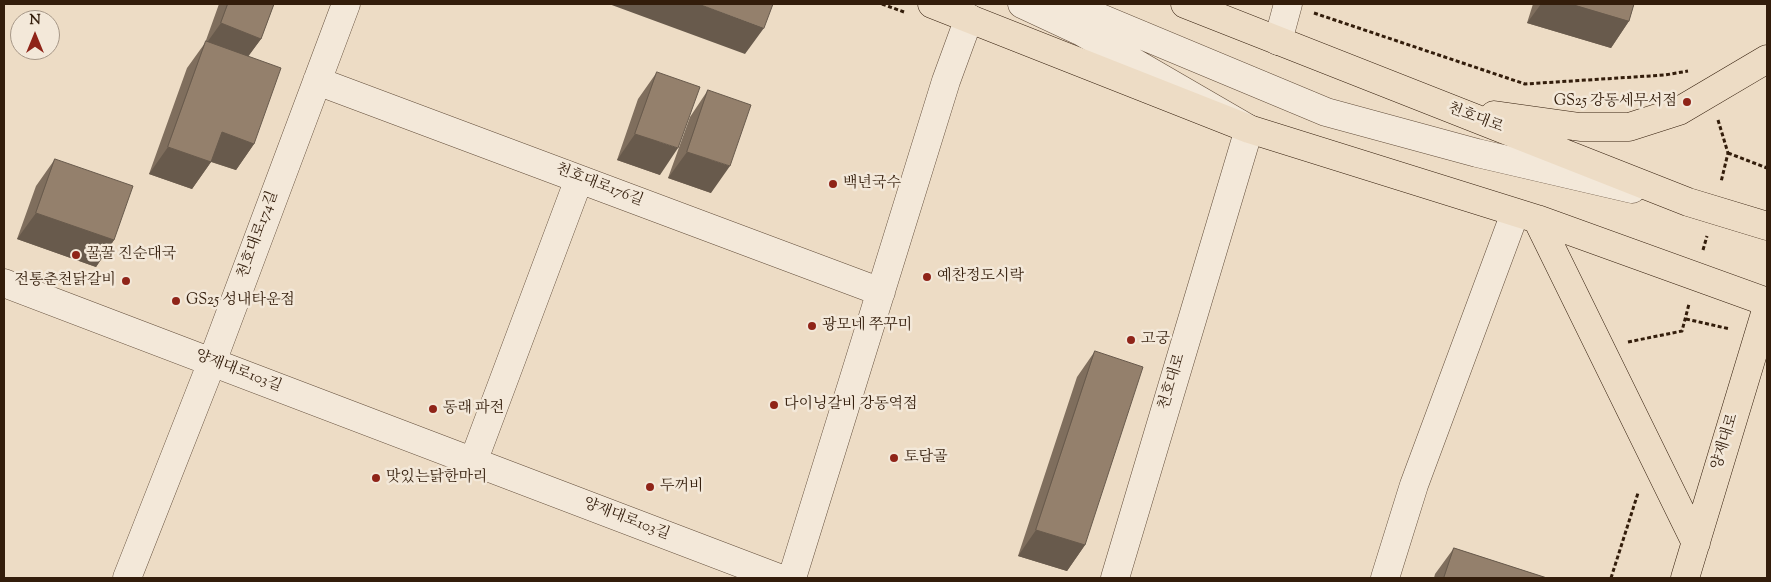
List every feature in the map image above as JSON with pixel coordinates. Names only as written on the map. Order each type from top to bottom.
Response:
[{"type":"main road","points":[[932,4],[1249,129],[1526,216],[1767,302]]},
{"type":"main road","name":"천호대로","points":[[1185,4],[1688,202],[1767,226]]},
{"type":"main road","points":[[1446,107],[1580,127],[1630,127],[1679,111],[1767,59]]},
{"type":"main road","points":[[1526,216],[1600,348],[1696,543]]},
{"type":"main road","name":"양재대로","points":[[1685,578],[1767,307]]},
{"type":"street","name":"천호대로174길","points":[[127,578],[212,362],[346,4]]},
{"type":"street","points":[[1022,4],[1080,31],[1249,129]]},
{"type":"street","points":[[1067,4],[1326,112],[1478,153],[1688,202]]},
{"type":"street","points":[[1278,41],[1288,4]]},
{"type":"street","points":[[792,578],[946,81],[969,18]]},
{"type":"street","name":"천호대로176길","points":[[317,81],[881,292]]},
{"type":"street","name":"천호대로","points":[[1115,578],[1249,129]]},
{"type":"street","points":[[473,462],[579,179]]},
{"type":"street","points":[[1385,578],[1414,485],[1526,216]]},
{"type":"street","name":"양재대로103길","points":[[4,283],[779,578]]},
{"type":"path","points":[[1288,4],[1525,84],[1665,75],[1693,70]]},
{"type":"path","points":[[1728,153],[1767,168]]},
{"type":"path","points":[[1600,348],[1682,332],[1686,319],[1758,336]]},
{"type":"path","points":[[1611,578],[1639,490]]},
{"type":"building","points":[[228,4],[274,4],[261,39],[221,23]]},
{"type":"building","points":[[699,4],[773,4],[764,28]]},
{"type":"building","points":[[1571,4],[1634,4],[1629,21]]},
{"type":"building","points":[[206,41],[281,68],[254,144],[222,132],[211,162],[168,147]]},
{"type":"building","points":[[657,72],[700,87],[678,148],[635,134]]},
{"type":"building","points":[[708,90],[751,105],[730,166],[687,152]]},
{"type":"building","points":[[55,159],[133,186],[114,240],[36,213]]},
{"type":"building","points":[[1095,351],[1143,367],[1085,545],[1036,530]]},
{"type":"building","points":[[1454,548],[1547,578],[1444,578]]},
{"type":"place","name":"GS25 강동세무서점","points":[[1687,102]]},
{"type":"place","name":"백년국수","points":[[833,184]]},
{"type":"place","name":"꿀꿀 진순대국","points":[[76,255]]},
{"type":"place","name":"예찬정도시락","points":[[927,277]]},
{"type":"place","name":"전통춘천닭갈비","points":[[126,281]]},
{"type":"place","name":"GS25 성내타운점","points":[[176,301]]},
{"type":"place","name":"광모네 쭈꾸미","points":[[812,326]]},
{"type":"place","name":"고궁","points":[[1131,340]]},
{"type":"place","name":"다이닝갈비 강동역점","points":[[774,405]]},
{"type":"place","name":"동래 파전","points":[[433,409]]},
{"type":"place","name":"토담골","points":[[894,458]]},
{"type":"place","name":"맛있는닭한마리","points":[[376,478]]},
{"type":"place","name":"두꺼비","points":[[650,487]]}]
